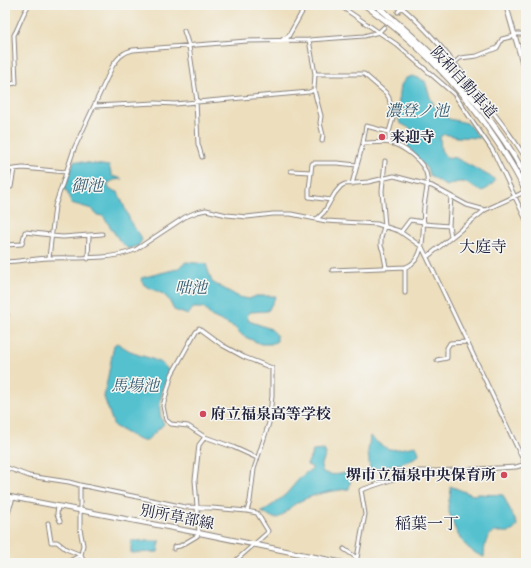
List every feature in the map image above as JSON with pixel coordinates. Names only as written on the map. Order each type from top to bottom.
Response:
[{"type":"highway","name":"阪和自動車道","points":[[365,5],[397,29],[438,67],[461,92],[498,141],[526,191]]},
{"type":"highway","name":"阪和自動車道","points":[[376,5],[442,63],[466,89],[503,138],[526,177]]},
{"type":"main road","points":[[506,5],[526,75]]},
{"type":"main road","name":"別所草部線","points":[[5,496],[344,563]]},
{"type":"street","points":[[5,85],[16,83],[14,35],[18,29],[21,18],[29,5]]},
{"type":"street","points":[[280,40],[288,37],[306,5]]},
{"type":"street","points":[[339,5],[379,32],[454,94],[493,151],[526,220]]},
{"type":"street","points":[[398,12],[400,6],[432,35],[505,126],[526,159]]},
{"type":"street","points":[[49,258],[55,206],[74,149],[113,65],[121,55],[127,51],[133,50],[364,36],[379,32],[384,27]]},
{"type":"street","points":[[184,31],[189,46],[196,101],[198,144],[202,157]]},
{"type":"street","points":[[450,67],[460,58],[477,56],[497,48],[502,39],[515,35],[526,34]]},
{"type":"street","points":[[309,40],[315,74],[314,90],[321,116],[320,123],[323,135],[322,141]]},
{"type":"street","points":[[315,74],[364,74],[386,93],[389,98],[393,118],[389,132],[389,142]]},
{"type":"street","points":[[436,79],[441,76]]},
{"type":"street","points":[[95,106],[155,103],[176,104],[309,92],[314,90]]},
{"type":"street","points":[[352,184],[366,126],[389,132]]},
{"type":"street","points":[[332,270],[405,267],[411,265],[416,260],[422,247],[424,202],[428,185],[424,169],[411,154],[389,142],[363,142]]},
{"type":"street","points":[[385,161],[382,179],[384,226],[381,246],[386,267]]},
{"type":"street","points":[[331,200],[309,197],[313,163],[357,165]]},
{"type":"street","points":[[5,170],[23,168],[66,172]]},
{"type":"street","points":[[11,187],[14,169]]},
{"type":"street","points":[[291,172],[311,172]]},
{"type":"street","points":[[317,219],[325,210],[334,193],[341,186],[394,176],[432,186],[467,205],[484,210]]},
{"type":"street","points":[[427,257],[484,210],[516,197],[526,191]]},
{"type":"street","points":[[451,197],[449,226],[451,237]]},
{"type":"street","points":[[5,262],[49,258],[100,259],[126,254],[135,250],[186,217],[206,210],[227,215],[247,217],[273,214],[291,214],[326,221],[384,226],[401,232],[422,247],[526,465],[516,467],[462,470],[423,470],[361,490],[365,514],[357,558],[358,563]]},
{"type":"street","points":[[325,210],[326,221]]},
{"type":"street","points":[[401,232],[410,220],[449,226]]},
{"type":"street","points":[[5,245],[22,244],[24,232],[63,237],[102,234]]},
{"type":"street","points":[[88,259],[89,235]]},
{"type":"street","points":[[405,267],[405,294]]},
{"type":"street","points":[[247,511],[257,458],[269,422],[272,396],[272,368],[244,357],[222,345],[199,328],[174,370],[163,406],[166,420],[171,424],[188,426],[205,437],[233,447],[257,458]]},
{"type":"street","points":[[437,360],[447,358],[447,348],[450,343],[467,342]]},
{"type":"street","points":[[174,549],[197,536],[198,533],[195,480],[199,445],[205,437]]},
{"type":"street","points":[[5,467],[29,476],[69,482],[165,503],[197,508],[257,513],[268,531],[233,563]]},
{"type":"street","points":[[80,485],[79,510],[83,545],[81,555],[84,563]]},
{"type":"street","points":[[5,522],[13,498]]},
{"type":"street","points":[[58,506],[57,514],[60,521]]},
{"type":"street","points":[[48,523],[51,542],[57,542],[66,549],[81,555]]},
{"type":"street","points":[[344,549],[357,558]]},
{"type":"street","points":[[66,563],[81,555]]},
{"type":"street","points":[[314,557],[315,563]]},
{"type":"water","name":"濃登ノ池","points":[[413,76],[425,81],[435,107],[449,119],[467,123],[480,138],[457,137],[444,134],[440,137],[441,150],[446,157],[456,158],[493,178],[495,181],[485,190],[478,190],[467,183],[462,182],[446,186],[430,176],[427,169],[407,145],[413,130],[400,123],[397,114],[401,85],[406,78]]},
{"type":"water","name":"御池","points":[[74,161],[109,166],[112,176],[123,179],[114,180],[107,184],[110,190],[118,192],[133,227],[139,233],[142,240],[138,246],[128,249],[119,240],[103,216],[97,215],[92,209],[71,203],[67,191],[64,189]]},
{"type":"water","name":"咄池","points":[[186,262],[206,264],[212,282],[239,297],[249,299],[256,296],[276,296],[268,311],[250,312],[247,316],[249,321],[271,329],[277,335],[277,341],[271,344],[261,344],[243,336],[234,327],[211,316],[204,308],[193,308],[188,315],[174,310],[169,300],[163,294],[144,285],[141,278],[177,269]]},
{"type":"water","name":"馬場池","points":[[117,343],[136,354],[159,362],[167,368],[169,372],[160,405],[161,418],[164,424],[147,440],[139,440],[114,426],[104,397],[114,345]]},
{"type":"water","points":[[370,436],[382,446],[391,449],[416,446],[419,453],[418,456],[401,464],[370,470],[368,452]]},
{"type":"water","points":[[324,450],[326,454],[321,466],[322,471],[327,474],[341,474],[347,472],[351,477],[349,489],[314,495],[293,506],[278,518],[274,518],[261,512],[281,499],[308,471],[312,469],[312,467],[307,465],[313,451]]},
{"type":"water","points":[[450,486],[473,495],[503,495],[517,524],[514,530],[509,532],[493,533],[489,536],[485,544],[484,557],[477,554],[467,546],[462,541],[456,530],[448,509],[451,492]]},
{"type":"water","points":[[131,541],[160,541],[158,552],[131,553]]},
{"type":"tunnel","points":[[384,27],[398,12]]},
{"type":"tunnel","points":[[441,76],[450,67]]},
{"type":"place","name":"来迎寺","points":[[382,137]]},
{"type":"place","name":"府立福泉高等学校","points":[[203,414]]},
{"type":"place","name":"堺市立福泉中央保育所","points":[[504,475]]},
{"type":"district","name":"大庭寺","points":[[483,246]]},
{"type":"district","name":"稲葉一丁","points":[[427,523]]}]
